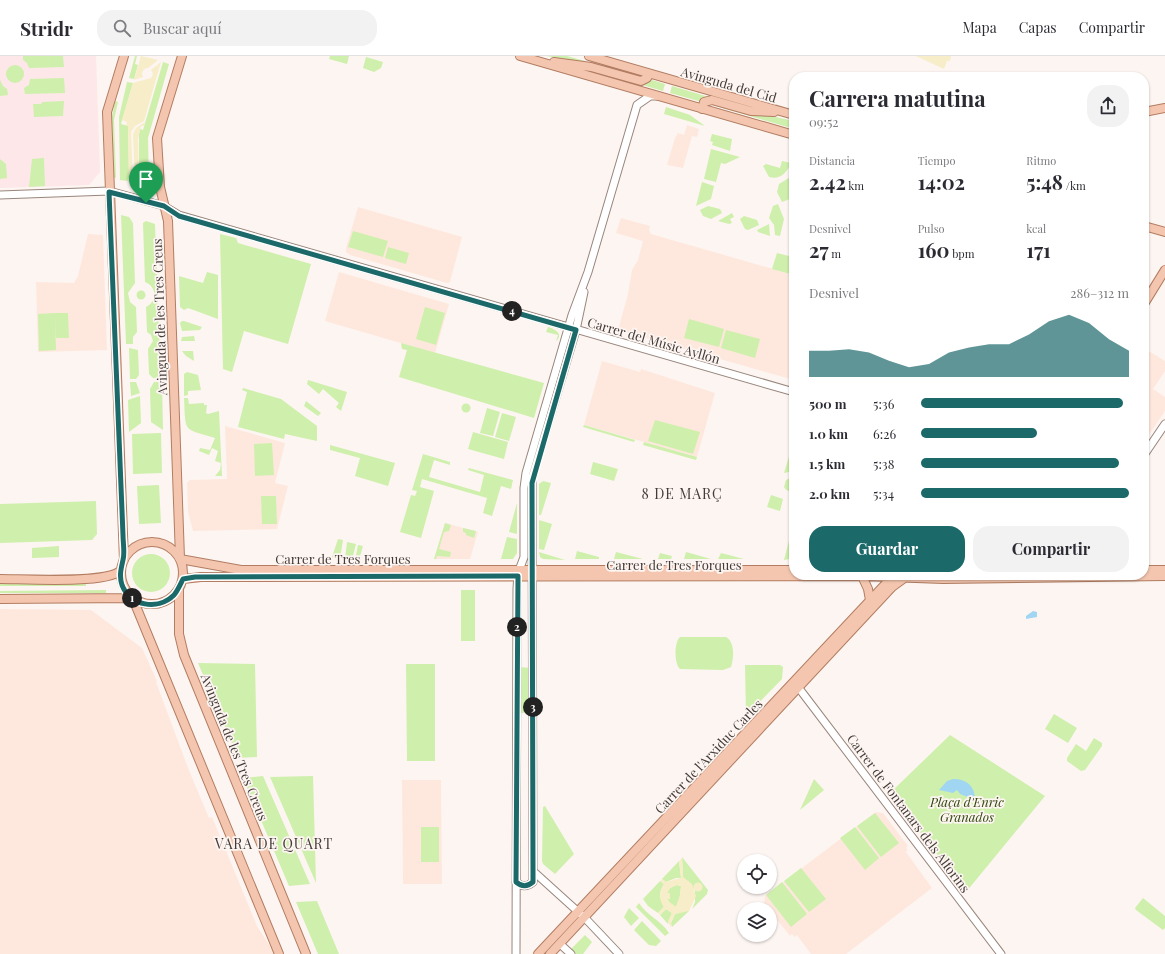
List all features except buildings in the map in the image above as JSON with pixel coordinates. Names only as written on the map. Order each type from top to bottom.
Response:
[{"type":"main road","points":[[124,56],[107,112],[124,560]]},
{"type":"main road","name":"Avinguda de les Tres Creus","points":[[180,558],[168,221],[160,187],[157,138],[182,56]]},
{"type":"main road","points":[[520,56],[789,134]]},
{"type":"main road","name":"Avinguda del Cid","points":[[589,56],[789,113]]},
{"type":"main road","points":[[535,60],[591,67],[641,81],[647,78],[649,74]]},
{"type":"main road","points":[[702,109],[704,102],[712,100],[751,111],[785,112]]},
{"type":"main road","points":[[1149,111],[1165,108]]},
{"type":"main road","points":[[1149,227],[1165,232]]},
{"type":"main road","points":[[1149,296],[1165,270]]},
{"type":"main road","points":[[0,599],[132,598],[146,604],[159,603],[173,596],[179,589],[183,579],[180,558],[165,545],[147,543],[131,550],[124,560],[120,572],[123,587],[132,598],[279,954]]},
{"type":"main road","name":"Carrer de Tres Forques","points":[[180,558],[241,570],[789,575]]},
{"type":"main road","name":"Carrer de Tres Forques","points":[[533,573],[789,570]]},
{"type":"main road","points":[[1149,570],[1165,570]]},
{"type":"main road","points":[[0,579],[91,579],[109,577],[120,572]]},
{"type":"main road","name":"Carrer de Tres Forques","points":[[183,579],[201,577],[518,573]]},
{"type":"main road","name":"Carrer de Tres Forques","points":[[1149,576],[1165,576]]},
{"type":"main road","points":[[864,580],[868,589],[870,600]]},
{"type":"main road","name":"Carrer de l'Arxiduc Carles","points":[[538,954],[890,580]]},
{"type":"main road","name":"Carrer de l'Arxiduc Carles","points":[[550,954],[892,587],[902,580]]},
{"type":"main road","name":"Avinguda de les Tres Creus","points":[[179,589],[179,634],[184,655],[306,954]]},
{"type":"street","points":[[516,954],[518,573],[524,557],[525,477],[568,328],[588,272],[637,105],[650,96],[658,96]]},
{"type":"street","name":"Carrer del Músic Ayllón","points":[[0,195],[109,192],[164,206],[179,216],[789,391]]},
{"type":"street","points":[[516,882],[520,885],[529,886],[533,882],[532,478],[576,330],[588,272]]},
{"type":"street","points":[[1149,448],[1165,424]]},
{"type":"street","name":"Carrer de Fontanars dels Alforins","points":[[798,687],[1001,954]]},
{"type":"street","points":[[533,872],[585,918],[619,954]]},
{"type":"street","points":[[560,944],[571,954]]},
{"type":"shaded area","points":[[0,56],[96,56],[100,172],[89,185],[0,188]]},
{"type":"shaded area","points":[[687,125],[699,129],[697,137],[692,136],[683,168],[667,165],[675,138],[678,133],[684,135]]},
{"type":"shaded area","points":[[358,207],[462,237],[450,282],[447,283],[350,255],[346,252]]},
{"type":"shaded area","points":[[621,218],[650,226],[649,230],[651,234],[789,274],[789,379],[618,330],[628,294],[632,270],[638,260],[643,241],[616,233]]},
{"type":"shaded area","points":[[88,234],[103,235],[107,350],[38,352],[36,282],[74,283],[78,276]]},
{"type":"shaded area","points":[[339,272],[449,304],[435,353],[325,321]]},
{"type":"shaded area","points":[[1149,351],[1165,361],[1165,371],[1153,389],[1165,397],[1165,411],[1149,435]]},
{"type":"shaded area","points":[[602,361],[640,372],[641,369],[715,393],[697,457],[584,425]]},
{"type":"shaded area","points":[[225,426],[285,443],[275,483],[288,486],[277,529],[193,531],[188,512],[187,483],[190,480],[227,479]]},
{"type":"shaded area","points":[[445,523],[478,532],[470,559],[434,559]]},
{"type":"shaded area","points":[[0,609],[91,610],[142,648],[157,681],[156,682],[188,768],[209,818],[212,817],[257,926],[275,954],[0,954]]},
{"type":"shaded area","points":[[402,780],[441,780],[442,884],[403,884]]},
{"type":"shaded area","points":[[876,812],[883,813],[908,846],[906,848],[908,850],[906,852],[932,888],[846,954],[811,954],[797,935],[795,937],[792,934],[790,936],[777,920],[777,902],[764,902],[765,896],[768,894],[777,894],[777,887]]},
{"type":"green space","points":[[23,56],[63,56],[64,67],[29,68],[27,63],[23,60]]},
{"type":"green space","points":[[135,56],[137,56],[135,64],[138,65],[134,79],[129,78]]},
{"type":"green space","points":[[330,56],[349,56],[347,64],[329,59]]},
{"type":"green space","points":[[546,56],[567,56],[585,62]]},
{"type":"green space","points":[[366,57],[383,62],[381,68],[374,72],[363,68]]},
{"type":"green space","points":[[163,62],[169,64],[148,138],[149,185],[144,186],[139,178],[139,134],[140,129],[143,130]]},
{"type":"green space","points":[[15,65],[21,68],[24,74],[21,80],[15,83],[9,80],[6,74],[9,68]]},
{"type":"green space","points":[[64,78],[65,93],[25,94],[24,88],[29,85],[30,79]]},
{"type":"green space","points":[[0,80],[3,86],[7,89],[8,95],[0,96]]},
{"type":"green space","points":[[652,80],[665,84],[663,91],[639,84]]},
{"type":"green space","points":[[127,82],[133,83],[121,124],[128,126],[129,178],[127,181],[120,180],[119,117]]},
{"type":"green space","points":[[672,86],[712,98],[702,102],[670,93]]},
{"type":"green space","points":[[64,101],[63,116],[34,117],[33,104]]},
{"type":"green space","points":[[115,101],[118,102],[114,120],[116,178],[114,177],[112,117]]},
{"type":"green space","points":[[708,102],[789,120],[789,128],[706,103]]},
{"type":"green space","points":[[666,107],[690,115],[705,126],[664,114]]},
{"type":"green space","points":[[712,134],[732,139],[730,151],[712,145],[713,142],[710,141]]},
{"type":"green space","points":[[711,149],[740,157],[725,164],[721,163],[716,182],[704,179]]},
{"type":"green space","points":[[44,158],[45,186],[29,187],[32,159]]},
{"type":"green space","points":[[0,159],[6,164],[7,178],[0,179]]},
{"type":"green space","points":[[782,161],[789,163],[789,166],[783,175],[773,178],[769,177],[763,166],[766,164],[780,168]]},
{"type":"green space","points":[[789,178],[789,199],[782,202],[777,192],[779,184]]},
{"type":"green space","points":[[702,182],[714,186],[711,199],[696,206]]},
{"type":"green space","points":[[778,204],[784,219],[780,236],[775,235],[774,225],[769,218],[773,206]]},
{"type":"green space","points":[[708,206],[720,209],[722,213],[711,219],[703,216],[700,210]]},
{"type":"green space","points":[[732,213],[734,217],[730,219],[732,223],[729,224],[718,221]]},
{"type":"green space","points":[[121,215],[129,217],[133,223],[135,283],[128,293],[130,302],[136,307],[137,332],[133,337],[133,344],[126,344]]},
{"type":"green space","points":[[744,216],[757,220],[759,225],[748,230],[745,229],[740,219]]},
{"type":"green space","points":[[146,221],[155,224],[161,378],[153,378],[149,374],[148,349],[153,341],[151,335],[147,332],[146,307],[153,301],[154,291],[149,284],[145,282],[143,223]]},
{"type":"green space","points":[[769,224],[770,236],[758,232],[757,230]]},
{"type":"green space","points":[[353,231],[388,241],[383,257],[348,247]]},
{"type":"green space","points":[[220,234],[236,238],[238,243],[311,264],[288,344],[244,331],[232,372],[223,369]]},
{"type":"green space","points":[[388,247],[409,253],[406,264],[385,258]]},
{"type":"green space","points":[[777,253],[789,256],[789,274],[772,269]]},
{"type":"green space","points":[[207,272],[218,275],[218,319],[188,308],[184,310],[180,307],[179,276],[203,283]]},
{"type":"green space","points":[[141,290],[146,295],[141,300],[136,295]]},
{"type":"green space","points":[[425,307],[445,313],[436,345],[416,339]]},
{"type":"green space","points":[[55,313],[68,313],[69,338],[56,338]]},
{"type":"green space","points":[[55,313],[56,350],[39,351],[38,314]]},
{"type":"green space","points":[[689,319],[724,329],[719,347],[684,338]]},
{"type":"green space","points":[[182,321],[202,327],[200,330],[182,331],[180,323]]},
{"type":"green space","points":[[548,327],[558,332],[559,336],[556,341],[558,335],[546,332]]},
{"type":"green space","points":[[726,330],[760,339],[755,358],[721,348]]},
{"type":"green space","points":[[194,336],[195,341],[181,341],[182,337]]},
{"type":"green space","points":[[401,343],[544,383],[534,418],[399,377],[407,350],[402,349]]},
{"type":"green space","points":[[129,348],[138,350],[139,375],[136,379],[130,379]]},
{"type":"green space","points":[[182,351],[193,351],[194,361],[186,356]]},
{"type":"green space","points":[[187,372],[198,375],[201,390],[188,391],[188,395],[184,396],[184,374]]},
{"type":"green space","points":[[308,380],[347,392],[341,411],[336,407],[339,403],[323,389],[319,394],[307,384]]},
{"type":"green space","points":[[130,382],[136,382],[140,393],[131,396]]},
{"type":"green space","points":[[154,382],[162,382],[163,430],[151,422],[150,389]]},
{"type":"green space","points":[[243,388],[281,399],[317,426],[317,441],[285,434],[284,439],[238,427],[247,392],[242,390]]},
{"type":"green space","points":[[140,396],[141,423],[129,432],[128,400]]},
{"type":"green space","points":[[184,398],[188,398],[189,404],[204,403],[204,405],[207,405],[206,413],[208,414],[219,411],[222,476],[215,476],[220,470],[221,463],[215,461],[218,451],[212,448],[209,455],[199,451],[200,448],[210,450],[215,438],[191,430],[188,427],[185,418]]},
{"type":"green space","points":[[306,401],[321,413],[318,416],[304,406]]},
{"type":"green space","points":[[466,403],[471,408],[466,413],[461,408]]},
{"type":"green space","points":[[487,408],[500,412],[493,436],[480,433]]},
{"type":"green space","points":[[502,413],[516,417],[509,441],[495,437]]},
{"type":"green space","points":[[655,420],[700,432],[693,454],[648,441]]},
{"type":"green space","points":[[584,425],[635,440],[634,442],[583,427]]},
{"type":"green space","points":[[473,432],[508,442],[504,459],[468,449]]},
{"type":"green space","points":[[161,433],[162,473],[133,474],[132,434]]},
{"type":"green space","points":[[644,442],[697,457],[696,460],[643,445]]},
{"type":"green space","points":[[272,443],[274,475],[255,476],[254,444]]},
{"type":"green space","points":[[330,445],[395,463],[388,486],[355,476],[360,458],[330,450]]},
{"type":"green space","points":[[423,454],[450,462],[450,465],[434,460],[429,477],[480,492],[484,475],[468,470],[469,468],[513,480],[511,489],[501,486],[492,516],[483,513],[487,498],[422,479],[420,487],[434,491],[421,538],[400,532],[411,495],[415,496],[417,491],[412,490]]},
{"type":"green space","points":[[789,456],[789,472],[784,473]]},
{"type":"green space","points":[[593,462],[618,469],[614,481],[590,474]]},
{"type":"green space","points":[[789,478],[789,491],[784,487],[786,480]]},
{"type":"green space","points":[[543,481],[551,483],[541,515],[539,515],[539,484]]},
{"type":"green space","points":[[159,485],[161,523],[139,524],[137,486]]},
{"type":"green space","points":[[771,495],[783,499],[780,511],[767,507]]},
{"type":"green space","points":[[261,496],[276,496],[277,524],[262,524]]},
{"type":"green space","points":[[96,501],[97,534],[92,540],[0,543],[0,504]]},
{"type":"green space","points":[[517,503],[517,534],[509,532]]},
{"type":"green space","points":[[539,520],[552,524],[544,550],[539,549]]},
{"type":"green space","points":[[445,523],[451,525],[449,531],[444,532],[439,549],[451,552],[450,557],[437,556],[436,559],[434,559]]},
{"type":"green space","points":[[463,528],[476,531],[474,538],[466,535],[466,533],[463,532]]},
{"type":"green space","points":[[507,537],[517,539],[517,553],[513,559],[501,559]]},
{"type":"green space","points":[[338,539],[343,540],[340,559],[332,557]]},
{"type":"green space","points":[[789,541],[789,559],[784,560]]},
{"type":"green space","points":[[347,542],[356,544],[352,560],[345,559]]},
{"type":"green space","points":[[358,545],[363,546],[359,560],[355,560]]},
{"type":"green space","points":[[59,546],[59,557],[32,558],[32,548]]},
{"type":"green space","points":[[577,551],[599,557],[599,559],[575,559]]},
{"type":"green space","points":[[539,552],[565,560],[543,559],[540,557]]},
{"type":"green space","points":[[616,552],[643,559],[614,559]]},
{"type":"green space","points":[[686,552],[711,559],[684,559]]},
{"type":"green space","points":[[660,553],[672,556],[671,559],[658,559]]},
{"type":"green space","points":[[721,553],[744,559],[718,559]]},
{"type":"green space","points":[[147,554],[155,554],[165,559],[169,566],[169,580],[165,587],[155,592],[147,592],[137,587],[135,584],[132,577],[132,569],[137,559],[140,557]]},
{"type":"green space","points":[[0,584],[86,584],[86,586],[0,586]]},
{"type":"green space","points":[[106,590],[106,593],[0,593],[0,591]]},
{"type":"green space","points":[[461,590],[475,590],[475,641],[461,641]]},
{"type":"green space","points":[[680,637],[726,637],[729,639],[732,646],[733,659],[731,667],[723,670],[680,669],[676,658],[676,648]]},
{"type":"green space","points":[[198,663],[255,664],[257,757],[238,758]]},
{"type":"green space","points":[[406,664],[435,664],[435,761],[407,761]]},
{"type":"green space","points":[[745,665],[780,665],[783,667],[782,679],[746,716]]},
{"type":"green space","points":[[517,667],[533,668],[533,713],[517,713]]},
{"type":"green space","points":[[1054,714],[1077,728],[1068,743],[1045,729]]},
{"type":"green space","name":"Plaça d'Enric Granados","points":[[950,735],[1045,796],[966,892],[890,793]]},
{"type":"green space","points":[[1094,738],[1102,743],[1102,746],[1085,770],[1081,771],[1067,761],[1067,758],[1076,744],[1086,751]]},
{"type":"green space","points":[[263,776],[310,884],[289,886],[243,778]]},
{"type":"green space","points":[[313,776],[316,883],[270,777]]},
{"type":"green space","points":[[814,779],[824,790],[800,810]]},
{"type":"green space","points":[[545,806],[574,854],[555,874],[543,864],[542,861],[543,807]]},
{"type":"green space","points":[[875,813],[899,843],[881,857],[857,826]]},
{"type":"green space","points":[[421,827],[439,827],[439,862],[421,862]]},
{"type":"green space","points":[[855,827],[879,858],[865,870],[840,838]]},
{"type":"green space","points":[[682,857],[708,890],[707,894],[692,909],[695,902],[695,890],[683,877]]},
{"type":"green space","points":[[679,861],[681,878],[676,878],[666,882],[662,879]]},
{"type":"green space","points":[[801,868],[826,899],[809,912],[784,881]]},
{"type":"green space","points":[[660,881],[664,884],[660,896],[664,907],[658,913],[648,906],[643,899]]},
{"type":"green space","points":[[782,882],[807,914],[791,927],[777,909],[777,902],[771,902],[766,895],[777,894],[777,886]]},
{"type":"green space","points":[[677,885],[681,886],[680,896],[676,907],[667,899],[669,899],[667,893],[670,888]]},
{"type":"green space","points":[[1143,898],[1165,916],[1165,928],[1163,930],[1136,910],[1135,908]]},
{"type":"green space","points":[[317,901],[339,954],[318,954],[296,902]]},
{"type":"green space","points":[[639,903],[669,933],[665,936],[636,907]]},
{"type":"green space","points":[[629,908],[639,918],[631,926],[624,917]]},
{"type":"green space","points":[[666,909],[672,913],[668,924],[660,915]]},
{"type":"green space","points":[[689,910],[672,927],[671,923],[675,914]]},
{"type":"green space","points":[[642,921],[661,941],[656,946],[649,945],[634,930]]},
{"type":"green space","points":[[585,935],[592,942],[583,954],[576,954],[571,949]]},
{"type":"sand","points":[[141,56],[158,60],[148,68],[144,69],[142,73],[143,77],[134,80]]},
{"type":"sand","points":[[916,56],[951,56],[950,61],[947,61],[944,69]]},
{"type":"sand","points":[[161,62],[144,121],[135,126],[131,132],[133,183],[127,181],[129,178],[128,126],[126,126],[127,122],[122,120],[133,83],[151,78],[153,74],[151,70]]},
{"type":"sand","points":[[145,122],[144,126],[141,126],[138,139],[139,178],[142,186],[135,183],[133,134],[136,128]]},
{"type":"sand","points":[[682,858],[683,877],[692,884],[696,896],[689,911],[675,914],[671,922],[671,928],[668,921],[672,913],[666,909],[660,915],[658,913],[664,907],[660,896],[664,884],[660,881],[662,879],[666,882],[681,878],[679,861]],"holes":[[[677,885],[681,886],[680,896],[676,907],[668,901],[667,899],[670,899],[670,893],[667,893],[670,888]]]},
{"type":"sand","points":[[696,883],[700,883],[702,887],[700,891],[696,891],[694,889],[694,885]]},
{"type":"water","points":[[1033,611],[1037,612],[1037,617],[1026,619],[1026,616]]},
{"type":"water","points":[[953,779],[962,780],[969,784],[974,791],[975,800],[960,794],[957,790],[953,793],[939,790],[947,781]]},
{"type":"district","name":"8 DE MARÇ","points":[[682,493]]},
{"type":"district","name":"VARA DE QUART","points":[[274,843]]},
{"type":"route","points":[[109,192],[146,203],[164,206],[179,216],[576,330],[532,478],[533,882],[529,886],[520,885],[516,882],[518,576],[195,577],[183,579],[179,589],[173,596],[164,602],[152,604],[146,604],[131,598],[125,592],[121,582],[120,572],[124,560],[109,192]]}]
